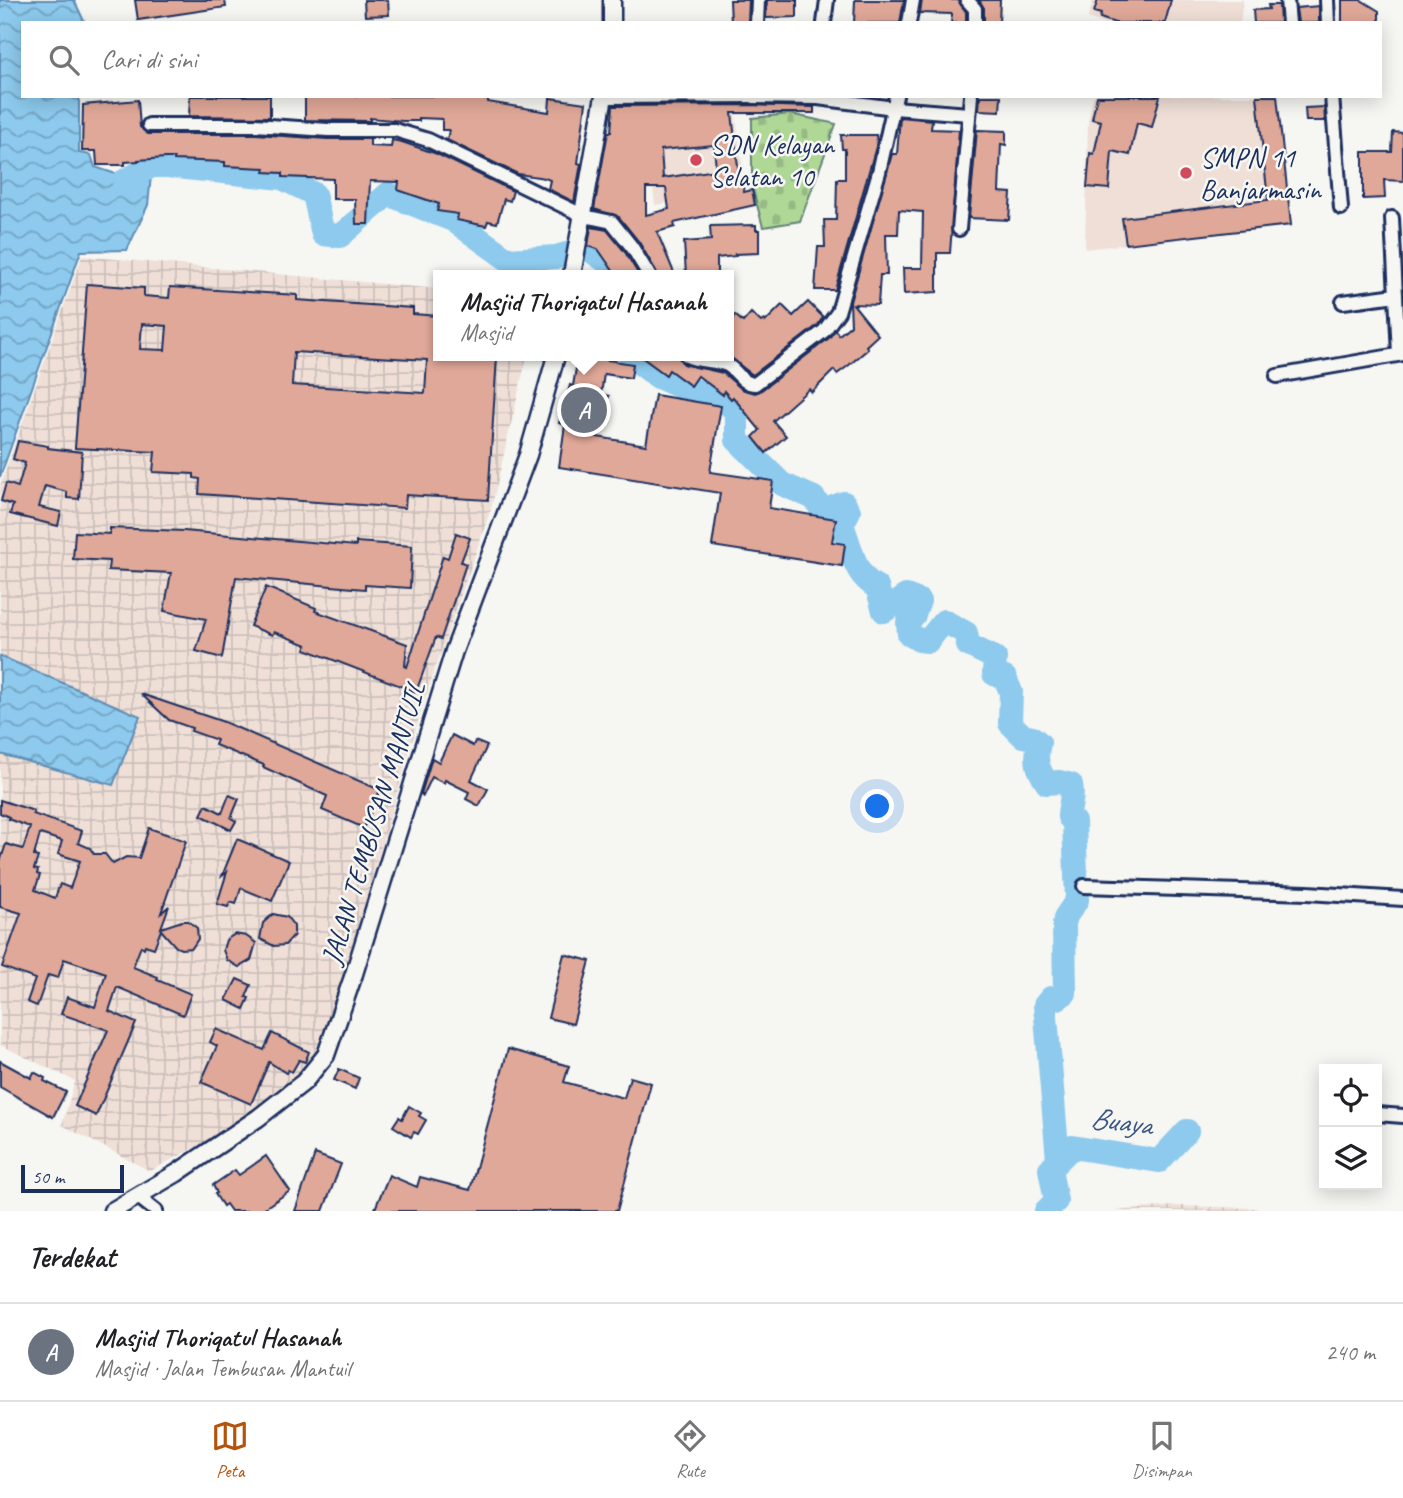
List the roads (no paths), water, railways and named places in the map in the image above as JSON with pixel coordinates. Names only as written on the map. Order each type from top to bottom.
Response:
[{"type":"street","points":[[612,0],[612,21]]},
{"type":"street","points":[[757,21],[758,0]]},
{"type":"street","points":[[824,21],[827,0]]},
{"type":"street","points":[[909,21],[913,0]]},
{"type":"street","points":[[967,0],[975,9],[975,21]]},
{"type":"street","points":[[1287,0],[1289,21]]},
{"type":"street","points":[[1327,0],[1328,21]]},
{"type":"street","points":[[573,270],[604,98]]},
{"type":"street","points":[[833,98],[895,102],[969,114]]},
{"type":"street","points":[[959,229],[971,98]]},
{"type":"street","points":[[1332,98],[1341,208]]},
{"type":"street","points":[[701,361],[727,366],[751,385],[755,384],[824,331],[831,322],[838,312],[879,172],[895,102]]},
{"type":"street","points":[[149,125],[255,125],[409,133],[584,216],[612,222],[638,254],[646,270]]},
{"type":"street","points":[[1277,376],[1401,354],[1392,218]]},
{"type":"street","points":[[1343,302],[1396,295]]},
{"type":"street","name":"JALAN TEMBUSAN MANTUIL","points":[[112,1211],[177,1173],[258,1118],[304,1082],[326,1055],[354,974],[454,651],[528,455],[555,361]]},
{"type":"street","points":[[1084,886],[1307,893],[1403,900]]},
{"type":"street","points":[[1382,1114],[1403,1116]]},
{"type":"street","points":[[137,1196],[156,1211]]},
{"type":"water","points":[[0,0],[74,0],[84,21],[21,21],[21,98],[79,98],[79,153],[91,155],[95,167],[113,173],[125,173],[129,167],[152,166],[148,205],[127,250],[81,251],[0,477]]},
{"type":"water","points":[[0,656],[140,716],[113,785],[0,754]]},
{"type":"waterway","points":[[124,181],[152,166],[282,178],[314,194],[323,234],[340,236],[388,194],[453,220],[509,260],[556,257],[587,248],[606,261],[611,270]]},
{"type":"waterway","points":[[637,361],[658,377],[688,390],[716,393],[737,412],[737,440],[782,484],[814,498],[823,511],[844,503],[849,511],[842,525],[854,560],[863,575],[877,587],[884,611],[906,596],[919,601],[908,622],[909,634],[919,640],[928,641],[944,621],[966,633],[968,645],[995,658],[994,674],[1005,678],[1011,692],[1010,723],[1023,736],[1033,738],[1039,743],[1038,764],[1047,783],[1071,785],[1069,817],[1074,822],[1077,900],[1064,924],[1065,993],[1058,998],[1051,998],[1045,1005],[1058,1160]]},
{"type":"waterway","name":"Buaya","points":[[1046,1211],[1056,1201],[1050,1169],[1072,1147],[1159,1161],[1187,1131]]},
{"type":"place","name":"SDN Kelayan Selatan 10","points":[[696,160]]},
{"type":"place","name":"SMPN 11 Banjarmasin","points":[[1186,173]]},
{"type":"place","name":"Masjid Thoriqatul Hasanah","points":[[584,410]]}]
